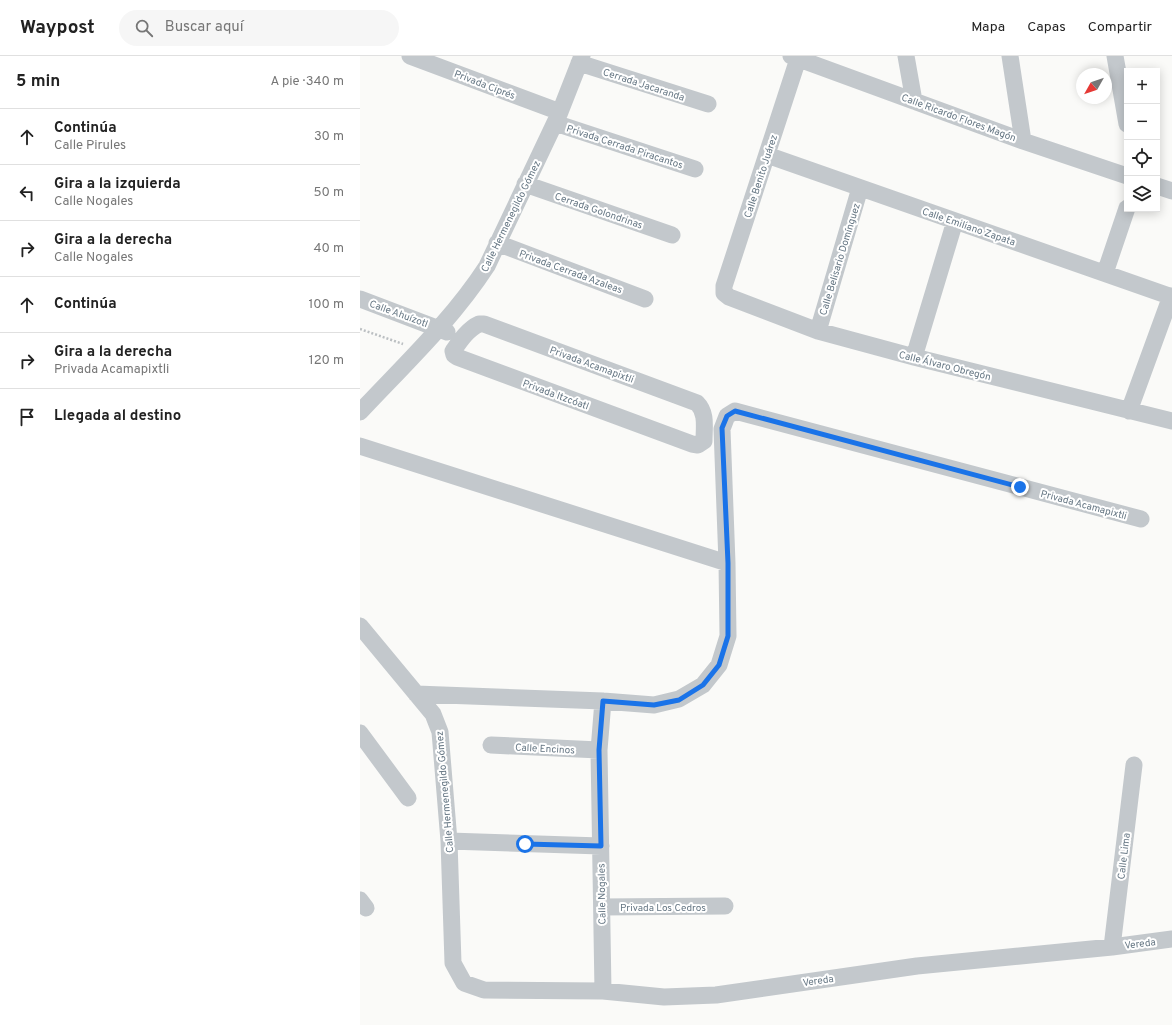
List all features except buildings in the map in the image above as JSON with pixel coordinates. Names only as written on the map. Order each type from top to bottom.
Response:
[{"type":"street","name":"Privada Ciprés","points":[[410,56],[557,118]]},
{"type":"street","points":[[906,56],[914,101]]},
{"type":"street","points":[[1010,56],[1023,141]]},
{"type":"street","points":[[1115,56],[1124,107]]},
{"type":"street","name":"Calle Ricardo Flores Magón","points":[[795,57],[1023,141],[1124,175]]},
{"type":"street","name":"Calle Benito Juárez","points":[[724,293],[724,286],[767,155],[795,57]]},
{"type":"street","name":"Calle Hermenegildo Gómez","points":[[360,412],[439,328],[473,287],[487,266],[557,118],[581,60]]},
{"type":"street","name":"Cerrada Jacaranda","points":[[581,60],[708,104]]},
{"type":"street","name":"Privada Cerrada Piracantos","points":[[557,118],[695,169]]},
{"type":"street","name":"Calle Emiliano Zapata","points":[[767,155],[1171,296]]},
{"type":"street","name":"Cerrada Golondrinas","points":[[525,184],[672,235]]},
{"type":"street","points":[[1160,187],[1172,191]]},
{"type":"street","name":"Calle Belisario Domínguez","points":[[818,331],[860,188]]},
{"type":"street","points":[[1105,273],[1126,212]]},
{"type":"street","points":[[914,357],[955,221]]},
{"type":"street","name":"Privada Cerrada Azaleas","points":[[497,244],[646,299]]},
{"type":"street","name":"Calle Álvaro Obregón","points":[[724,293],[729,297],[818,331],[914,357],[1172,421]]},
{"type":"street","points":[[1129,411],[1171,296]]},
{"type":"street","name":"Calle Ahuízotl","points":[[360,299],[439,328]]},
{"type":"street","name":"Privada Itzcóatl","points":[[479,324],[461,340],[453,350],[454,355],[698,445]]},
{"type":"street","name":"Privada Acamapixtli","points":[[479,324],[484,324],[697,403],[702,408],[705,418],[704,441],[698,445]]},
{"type":"street","points":[[439,328],[461,340]]},
{"type":"street","name":"Privada Acamapixtli","points":[[728,563],[722,428],[727,416],[735,411],[1141,519]]},
{"type":"street","points":[[360,446],[728,563],[728,636],[719,665],[703,685],[679,700],[654,705],[603,701],[416,694]]},
{"type":"street","name":"Calle Hermenegildo Gómez","points":[[361,630],[433,714],[440,732],[449,841],[453,963],[464,983]]},
{"type":"street","name":"Calle Nogales","points":[[603,701],[599,750],[603,991]]},
{"type":"street","points":[[360,732],[408,798]]},
{"type":"street","name":"Calle Encinos","points":[[491,745],[599,750]]},
{"type":"street","name":"Calle Lima","points":[[1112,947],[1134,765]]},
{"type":"street","points":[[449,841],[601,846]]},
{"type":"street","name":"Privada Los Cedros","points":[[602,907],[725,906]]},
{"type":"street","name":"Vereda","points":[[464,983],[484,990],[603,991],[664,997],[716,995],[917,966],[1112,947],[1172,939]]},
{"type":"path","points":[[360,329],[418,350]]},
{"type":"route","points":[[525,844],[601,846],[599,750],[603,701],[654,705],[679,700],[703,685],[719,665],[728,636],[728,563],[722,428],[727,416],[735,411],[1020,487]]}]
